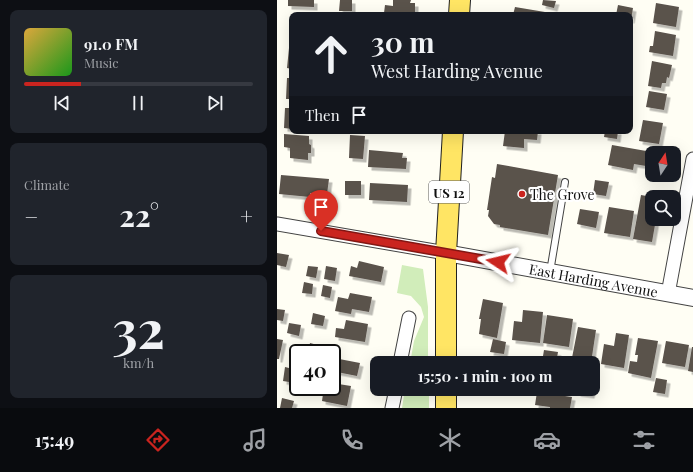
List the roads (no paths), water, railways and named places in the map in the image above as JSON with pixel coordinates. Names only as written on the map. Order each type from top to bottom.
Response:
[{"type":"main road","points":[[459,12],[460,0]]},
{"type":"main road","name":"US 12","points":[[446,356],[446,253],[453,134]]},
{"type":"main road","points":[[446,396],[446,408]]},
{"type":"street","points":[[669,294],[693,159]]},
{"type":"street","points":[[277,224],[446,253]]},
{"type":"street","name":"East Harding Avenue","points":[[446,253],[693,298]]},
{"type":"street","points":[[401,356],[409,318]]},
{"type":"street","points":[[392,408],[395,396]]},
{"type":"lane","points":[[550,272],[565,182]]},
{"type":"place","name":"The Grove","points":[[522,194]]}]
